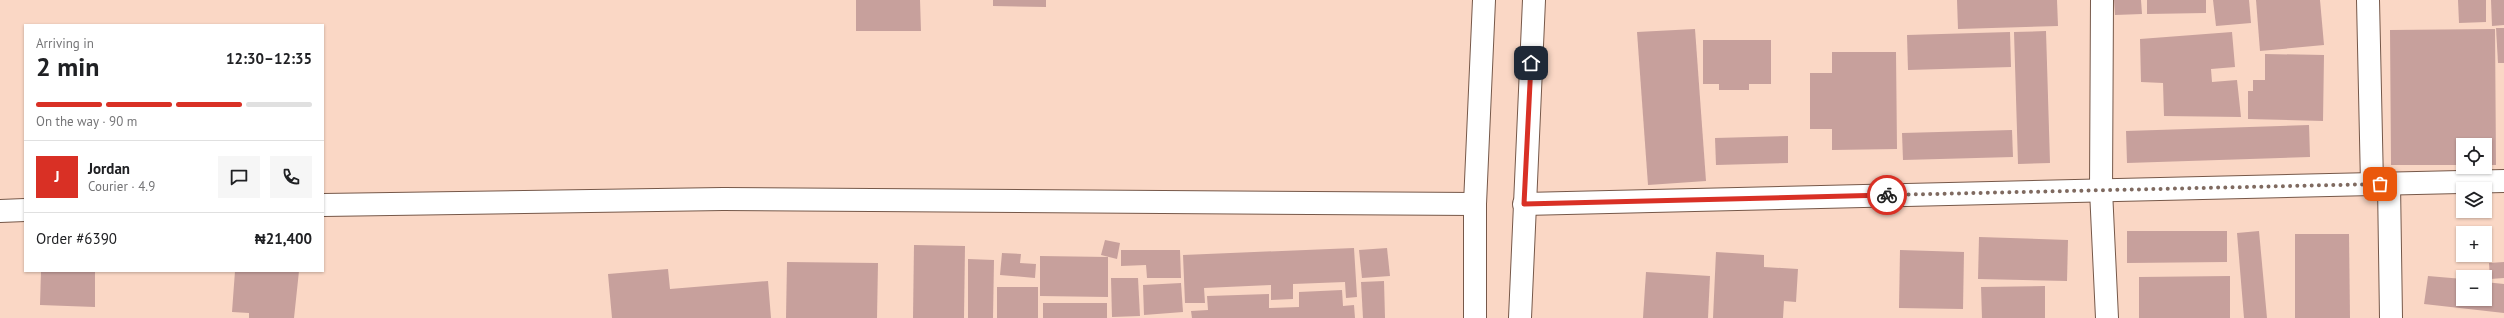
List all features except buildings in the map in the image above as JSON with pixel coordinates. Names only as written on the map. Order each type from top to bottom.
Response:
[{"type":"street","points":[[1475,318],[1475,204],[1484,0]]},
{"type":"street","points":[[1520,318],[1534,0]]},
{"type":"street","points":[[2102,0],[2101,190],[2107,318]]},
{"type":"street","points":[[2368,0],[2380,184],[2391,318]]},
{"type":"street","points":[[1524,204],[2504,181]]},
{"type":"street","points":[[324,205],[723,199],[1475,204]]},
{"type":"street","points":[[0,211],[24,210]]},
{"type":"way so far","points":[[1887,195],[2380,184]]},
{"type":"route","points":[[1531,63],[1524,204],[1887,195]]}]
